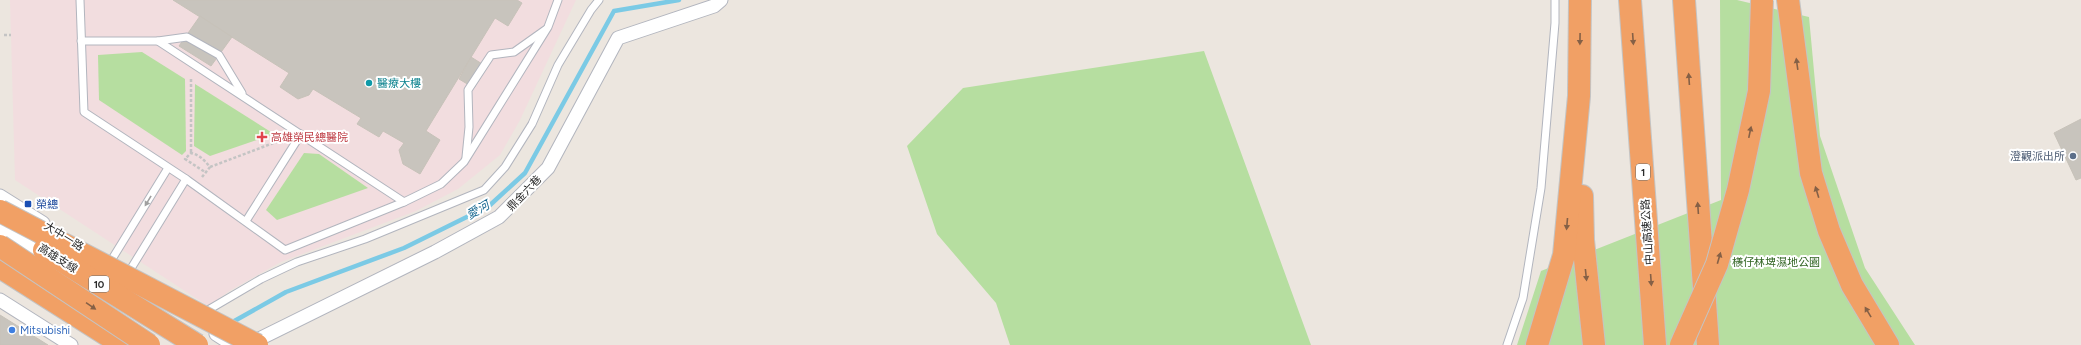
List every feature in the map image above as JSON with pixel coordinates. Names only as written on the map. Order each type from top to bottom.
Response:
[{"type":"highway","points":[[1580,0],[1579,96],[1583,240],[1594,345]]},
{"type":"highway","name":"中山高速公路","points":[[1630,0],[1655,345]]},
{"type":"highway","points":[[1684,0],[1708,345]]},
{"type":"highway","points":[[1681,345],[1717,264],[1738,190],[1759,91],[1762,0]]},
{"type":"highway","points":[[1788,0],[1811,173],[1829,231],[1852,285],[1888,345]]},
{"type":"highway","points":[[1537,345],[1564,255],[1579,96]]},
{"type":"highway","points":[[0,211],[257,345]]},
{"type":"highway","name":"高雄支線","points":[[0,222],[197,345]]},
{"type":"highway","name":"高雄支線","points":[[0,247],[149,345]]},
{"type":"highway","points":[[0,267],[123,345]]},
{"type":"highway","points":[[0,278],[103,345]]},
{"type":"street","name":"鼎金六巷","points":[[248,345],[435,252],[499,217],[548,168],[618,38],[714,6],[721,0]]},
{"type":"street","name":"大中一路","points":[[0,196],[109,264],[233,345]]},
{"type":"street","points":[[0,228],[96,290],[176,345]]},
{"type":"street","points":[[0,247],[49,272],[96,290],[113,286],[127,276]]},
{"type":"street","points":[[0,289],[6,304],[71,345]]},
{"type":"lane","points":[[80,0],[84,112],[186,179],[284,250],[404,202],[441,184],[466,160],[548,27],[558,0]]},
{"type":"lane","points":[[193,320],[261,279],[297,262],[366,238],[484,190],[505,167],[532,124],[558,65],[591,10],[599,0]]},
{"type":"lane","points":[[1507,345],[1523,298],[1541,188],[1555,23],[1555,0]]},
{"type":"lane","points":[[466,160],[469,127],[468,90],[492,56],[514,52],[548,27]]},
{"type":"lane","points":[[81,41],[158,41],[187,37],[219,55],[243,95]]},
{"type":"lane","points":[[158,41],[243,95],[404,202]]},
{"type":"lane","points":[[246,221],[302,134]]},
{"type":"lane","points":[[109,264],[168,168]]},
{"type":"lane","points":[[127,276],[186,179]]},
{"type":"path","points":[[4,35],[11,35]]},
{"type":"path","points":[[183,164],[185,159],[191,153],[191,79]]},
{"type":"path","points":[[202,177],[210,167],[285,139]]},
{"type":"path","points":[[191,153],[197,154],[210,167]]},
{"type":"path","points":[[185,159],[205,172]]},
{"type":"shaded area","name":"高雄榮民總醫院","points":[[10,0],[576,0],[520,120],[500,155],[458,189],[416,211],[281,262],[231,290],[208,306],[15,180]]},
{"type":"green space","name":"檨仔林埤濕地公園","points":[[1720,0],[1737,0],[1809,17],[1820,136],[1865,268],[1915,345],[1517,345],[1541,271],[1721,200]]},
{"type":"green space","points":[[1204,51],[1311,345],[1010,345],[996,303],[937,234],[907,146],[963,88]]},
{"type":"green space","points":[[142,52],[185,79],[186,151],[182,155],[99,100],[98,55]]},
{"type":"green space","points":[[195,84],[274,134],[210,156],[194,146]]},
{"type":"green space","points":[[304,153],[319,154],[368,188],[277,220],[266,210]]},
{"type":"building","name":"醫療大樓","points":[[173,0],[517,0],[522,3],[508,26],[495,18],[426,131],[440,140],[420,174],[403,164],[399,150],[404,143],[383,131],[379,137],[357,124],[361,118],[313,89],[309,95],[298,99],[280,87],[289,73]]},
{"type":"building","points":[[200,16],[232,37],[211,66],[179,46]]},
{"type":"building","points":[[471,57],[487,67],[474,88],[459,79]]},
{"type":"building","name":"澄觀派出所","points":[[2081,119],[2081,178],[2076,180],[2054,133]]},
{"type":"building","name":"Mitsubishi","points":[[0,315],[48,345],[0,345]]},
{"type":"waterway","name":"愛河","points":[[229,324],[286,292],[404,248],[489,206],[525,173],[614,11],[679,0]]},
{"type":"place","name":"醫療大樓","points":[[369,83]]},
{"type":"place","name":"高雄榮民總醫院","points":[[262,137]]},
{"type":"place","name":"澄觀派出所","points":[[2073,156]]},
{"type":"place","name":"榮總","points":[[28,204]]},
{"type":"place","name":"Mitsubishi","points":[[12,330]]}]
